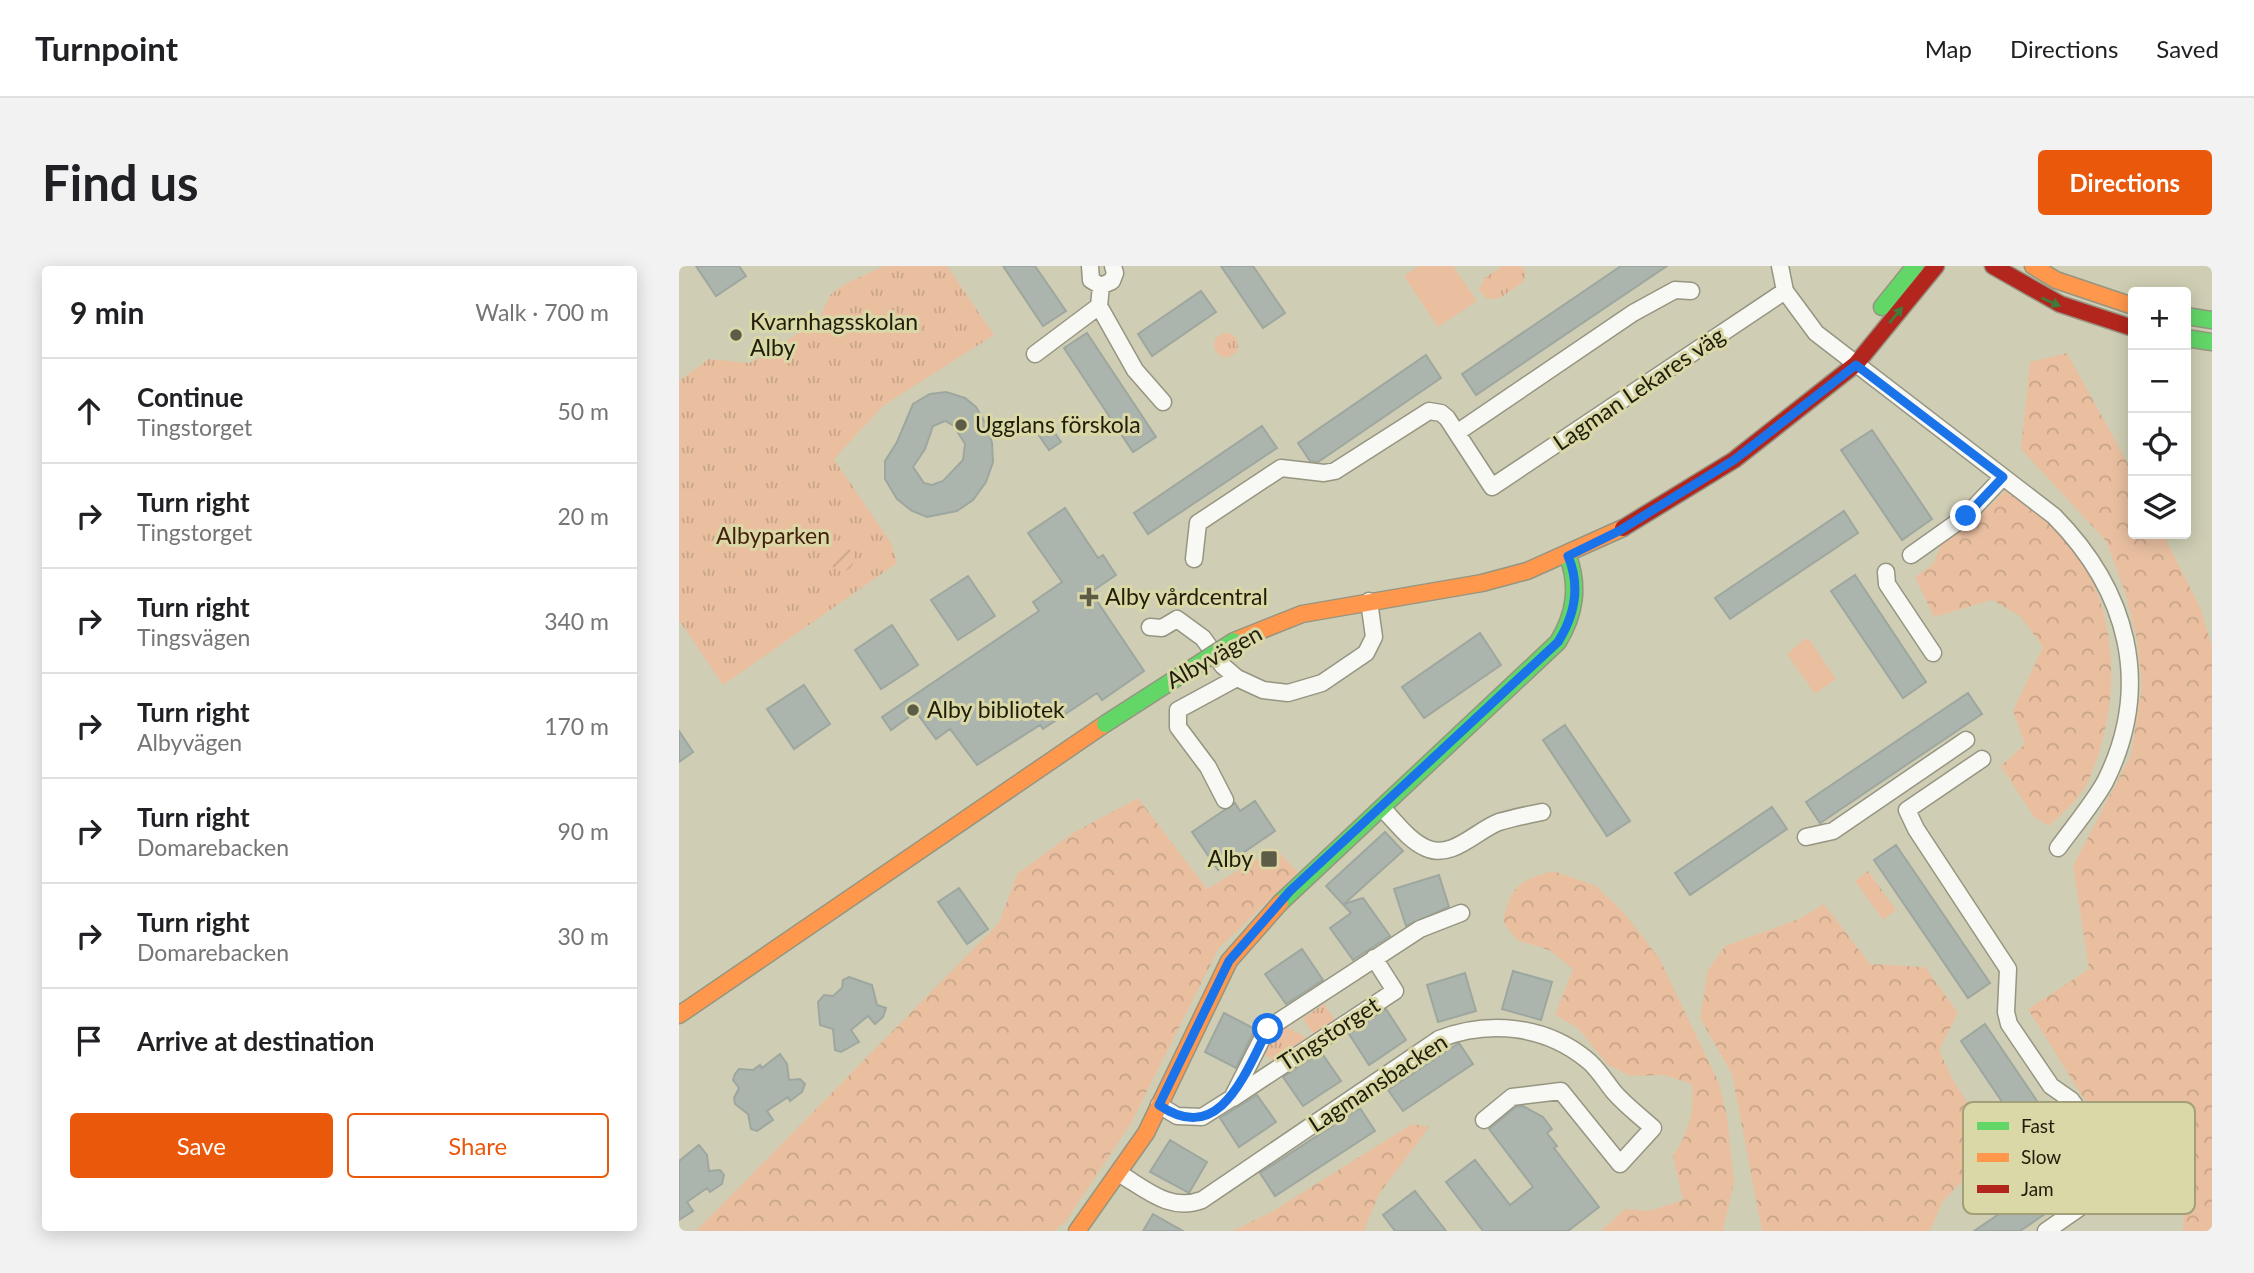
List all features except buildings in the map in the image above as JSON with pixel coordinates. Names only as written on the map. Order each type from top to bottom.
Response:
[{"type":"street","points":[[1089,274],[1112,281],[1115,273],[1113,266]]},
{"type":"street","points":[[1780,266],[1785,291],[1807,324],[2054,516],[2086,550],[2105,581],[2125,638],[2129,704],[2123,733],[2105,781],[2059,848]]},
{"type":"street","name":"Albyvägen","points":[[1850,360],[1915,266]]},
{"type":"street","name":"Albyvägen","points":[[679,1015],[754,961],[1105,724],[1234,641],[1302,614],[1482,583],[1527,571],[1568,556],[1675,498],[1734,460],[1798,410],[1850,360],[1936,266]]},
{"type":"street","points":[[1993,266],[2044,299],[2070,310],[2128,327]]},
{"type":"street","points":[[2033,266],[2075,288],[2128,304]]},
{"type":"street","points":[[1089,274],[1098,306],[1135,370],[1163,402]]},
{"type":"street","points":[[1194,559],[1198,523],[1281,468],[1324,473],[1335,471],[1429,411],[1441,413],[1458,432],[1633,313],[1675,290],[1691,291]]},
{"type":"street","name":"Lagman Lekares väg","points":[[1458,432],[1492,487],[1785,291]]},
{"type":"street","points":[[1035,354],[1098,306]]},
{"type":"street","points":[[2191,317],[2212,320]]},
{"type":"street","points":[[2191,339],[2212,342]]},
{"type":"street","points":[[1911,555],[1966,516],[2003,477]]},
{"type":"street","points":[[1077,1231],[1120,1174],[1159,1105],[1229,961],[1270,911],[1558,642],[1574,608],[1575,580],[1568,556]]},
{"type":"street","points":[[1886,572],[1887,584],[1933,653]]},
{"type":"street","points":[[1150,628],[1162,628],[1177,619],[1203,638],[1223,666],[1237,678],[1263,690],[1288,693],[1322,683],[1343,671],[1370,647],[1374,637],[1369,601]]},
{"type":"street","points":[[1225,800],[1208,767],[1178,727],[1176,719],[1178,710],[1195,698],[1237,678]]},
{"type":"street","points":[[1806,837],[1833,831],[1966,740]]},
{"type":"street","points":[[1982,759],[1907,810],[1916,829],[2008,969],[2006,1012],[2009,1024],[2051,1086],[2072,1102]]},
{"type":"street","points":[[1382,808],[1415,842],[1428,849],[1439,850],[1455,847],[1497,823],[1542,812]]},
{"type":"street","name":"Tingstorget","points":[[1232,1098],[1268,1029],[1420,929],[1461,913]]},
{"type":"street","name":"Tingstorget","points":[[1159,1105],[1177,1116],[1202,1117],[1395,991],[1374,958]]},
{"type":"street","name":"Lagmansbacken","points":[[1120,1174],[1176,1205],[1187,1206],[1202,1200],[1439,1039],[1458,1032],[1496,1027],[1527,1030],[1562,1043],[1588,1060],[1616,1094],[1653,1128],[1621,1164],[1561,1091],[1512,1097],[1484,1120]]},
{"type":"street","points":[[2046,1231],[2070,1214]]},
{"type":"green space","name":"Albyparken","points":[[884,266],[947,266],[994,335],[884,405],[834,459],[891,543],[897,563],[723,685],[679,620],[679,381],[709,359],[750,363],[818,321],[831,294],[845,284]]},
{"type":"green space","points":[[1419,266],[1453,266],[1477,301],[1438,327],[1404,276]]},
{"type":"green space","points":[[1502,266],[1521,266],[1526,271],[1523,282],[1500,298],[1487,299],[1479,290],[1485,278]]},
{"type":"green space","points":[[1226,333],[1235,336],[1238,345],[1235,354],[1226,357],[1217,354],[1214,345],[1217,336]]},
{"type":"green space","points":[[2067,353],[2128,464],[2128,539],[2166,539],[2200,607],[2212,646],[2212,1231],[2183,1231],[2184,1214],[2195,1214],[2195,1102],[2086,1102],[2028,1009],[2089,969],[2073,866],[2131,755],[2142,686],[2137,639],[2126,595],[2106,541],[2021,449],[2030,362]]},
{"type":"green space","points":[[2009,487],[2053,528],[2082,562],[2099,598],[2110,649],[2110,702],[2099,753],[2082,791],[2049,826],[2034,817],[2001,766],[2025,744],[2013,711],[2043,647],[2020,616],[1992,600],[1934,617],[1915,577],[1933,564],[1942,543],[1977,518]]},
{"type":"green space","points":[[842,547],[850,551],[854,559],[850,567],[842,571],[834,567],[830,559],[834,551]]},
{"type":"green space","points":[[1805,639],[1809,639],[1836,679],[1815,694],[1787,654]]},
{"type":"green space","points":[[1138,798],[1207,889],[1275,848],[1298,872],[1219,948],[1131,1123],[1066,1221],[1054,1231],[696,1231],[999,923],[1017,874],[1073,833]]},
{"type":"green space","points":[[1553,871],[1596,886],[1624,913],[1659,958],[1719,1083],[1727,1116],[1734,1182],[1723,1231],[1601,1231],[1625,1209],[1649,1211],[1683,1200],[1673,1156],[1689,1122],[1692,1084],[1664,1075],[1630,1076],[1607,1064],[1578,1028],[1555,1015],[1573,969],[1549,950],[1517,940],[1503,922],[1509,900],[1518,887],[1532,878]]},
{"type":"green space","points":[[1868,871],[1896,910],[1883,920],[1855,881]]},
{"type":"green space","points":[[1824,904],[1870,964],[1925,967],[1958,1013],[1939,1050],[1967,1102],[1963,1102],[1963,1181],[1943,1201],[1930,1231],[1762,1231],[1732,1074],[1700,1018],[1708,970],[1725,946],[1799,919]]},
{"type":"green space","points":[[1324,1004],[1335,1020],[1313,1034],[1303,1018]]},
{"type":"green space","points":[[1285,1026],[1307,1038],[1274,1061],[1263,1054]]},
{"type":"green space","points":[[1412,1124],[1429,1127],[1379,1194],[1364,1231],[1232,1231],[1273,1211]]},
{"type":"traffic: fast","points":[[1882,307],[1915,266]]},
{"type":"traffic: fast","points":[[2191,317],[2212,320]]},
{"type":"traffic: fast","points":[[2191,339],[2212,342]]},
{"type":"traffic: fast","points":[[1280,903],[1558,642],[1572,611],[1574,589],[1568,556]]},
{"type":"traffic: fast","points":[[1105,724],[1234,641]]},
{"type":"traffic: slow","points":[[2033,266],[2056,280],[2128,304]]},
{"type":"traffic: slow","points":[[1234,641],[1302,614],[1482,583],[1527,571],[1623,528]]},
{"type":"traffic: slow","points":[[679,1015],[1105,724]]},
{"type":"traffic: slow","points":[[1077,1231],[1146,1133],[1229,961],[1280,903]]},
{"type":"traffic: jam","points":[[1623,528],[1734,460],[1856,364],[1936,266]]},
{"type":"traffic: jam","points":[[1993,266],[2060,304],[2128,326]]},
{"type":"place","name":"Kvarnhagsskolan Alby","points":[[736,335]]},
{"type":"place","name":"Ugglans förskola","points":[[961,425]]},
{"type":"place","name":"Alby vårdcentral","points":[[1089,597]]},
{"type":"place","name":"Alby bibliotek","points":[[913,710]]},
{"type":"place","name":"Alby","points":[[1269,859]]},
{"type":"route","points":[[1268,1029],[1232,1098],[1202,1117],[1177,1116],[1159,1105],[1229,961],[1254,929],[1290,891],[1558,642],[1574,608],[1576,592],[1574,570],[1568,556],[1619,531],[1734,460],[1823,388],[1856,365],[2003,477],[1966,516]]}]
